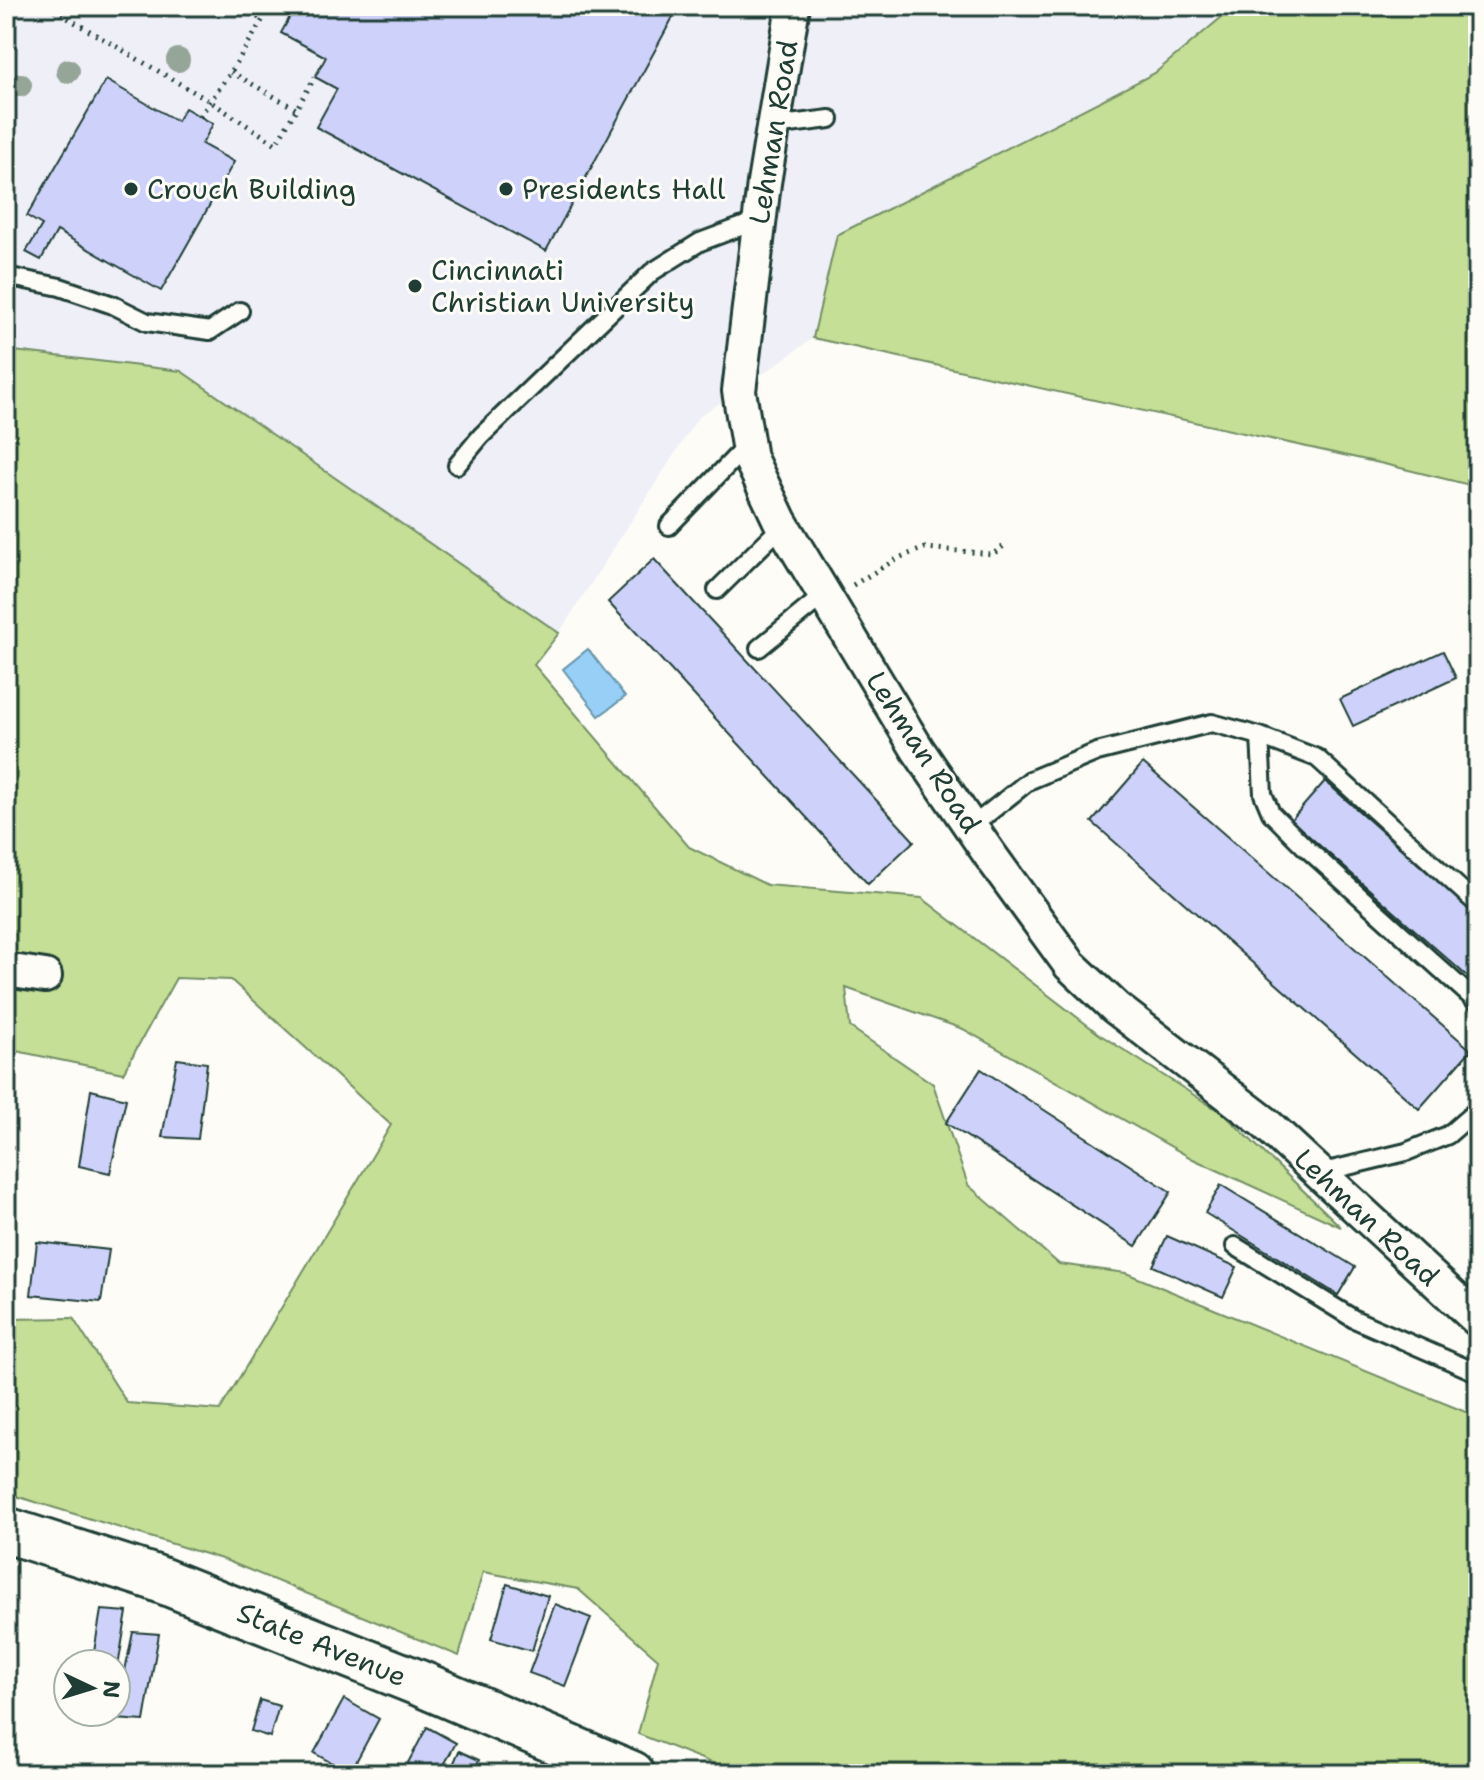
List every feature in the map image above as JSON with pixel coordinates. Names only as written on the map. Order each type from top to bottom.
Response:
[{"type":"main road","name":"State Avenue","points":[[6,1530],[153,1577],[419,1683],[632,1774]]},
{"type":"street","name":"Lehman Road","points":[[793,6],[759,220],[739,391],[750,458],[783,525],[918,750],[1070,965],[1116,1008],[1264,1122],[1478,1320]]},
{"type":"street","points":[[6,970],[45,976]]},
{"type":"lane","points":[[773,126],[830,119]]},
{"type":"lane","points":[[457,465],[481,436],[652,272],[700,242],[759,220]]},
{"type":"lane","points":[[6,276],[60,287],[113,305],[147,322],[210,331],[240,311]]},
{"type":"lane","points":[[669,526],[748,444]]},
{"type":"lane","points":[[717,590],[783,525]]},
{"type":"lane","points":[[759,648],[827,598]]},
{"type":"lane","points":[[971,827],[1030,780],[1097,752],[1212,723],[1260,736],[1317,758],[1478,905]]},
{"type":"lane","points":[[1260,736],[1263,794],[1271,813],[1478,1003]]},
{"type":"lane","points":[[1319,1173],[1406,1152],[1448,1135],[1478,1109]]},
{"type":"lane","points":[[1235,1246],[1354,1319],[1478,1373]]},
{"type":"path","points":[[47,6],[211,102],[276,144],[315,77]]},
{"type":"path","points":[[236,6],[263,20]]},
{"type":"path","points":[[200,116],[271,6]]},
{"type":"path","points":[[231,72],[296,109]]},
{"type":"path","points":[[827,598],[898,558],[925,548],[993,554],[1004,546]]},
{"type":"shaded area","name":"Cincinnati Christian University","points":[[6,6],[1235,6],[1155,73],[837,235],[813,338],[699,416],[559,633],[181,371],[6,350]]},
{"type":"green space","points":[[1235,6],[1478,6],[1478,487],[813,338],[837,235],[1155,73]]},
{"type":"green space","points":[[6,350],[181,371],[559,633],[534,665],[689,847],[767,885],[922,898],[1099,1034],[1225,1115],[1341,1227],[1193,1159],[963,1029],[846,988],[850,1027],[933,1084],[968,1185],[1059,1264],[1126,1273],[1478,1417],[1478,1774],[740,1774],[638,1734],[658,1659],[578,1589],[483,1572],[459,1656],[225,1560],[6,1493],[6,1319],[73,1318],[127,1403],[220,1410],[391,1125],[231,980],[176,978],[123,1073],[6,1049]]},
{"type":"water","points":[[588,649],[625,697],[599,716],[563,669]]},
{"type":"building","name":"Presidents Hall","points":[[296,6],[679,6],[546,251],[316,127],[337,89],[315,77],[326,57],[281,33]]},
{"type":"building","name":"Crouch Building","points":[[106,80],[177,121],[185,108],[213,124],[202,144],[234,162],[161,291],[57,231],[41,260],[26,252],[42,225],[27,216]]},
{"type":"building","points":[[654,559],[914,841],[868,884],[608,602]]},
{"type":"building","points":[[1443,651],[1456,678],[1353,726],[1340,699]]},
{"type":"building","points":[[1143,763],[1471,1050],[1419,1109],[1092,822]]},
{"type":"building","points":[[1325,781],[1478,917],[1478,986],[1291,820]]},
{"type":"building","points":[[177,1059],[207,1063],[198,1139],[162,1137]]},
{"type":"building","points":[[981,1069],[1171,1192],[1136,1246],[946,1123]]},
{"type":"building","points":[[91,1090],[126,1099],[110,1173],[79,1166]]},
{"type":"building","points":[[1221,1185],[1355,1267],[1338,1295],[1205,1213]]},
{"type":"building","points":[[1167,1236],[1237,1267],[1223,1297],[1153,1266]]},
{"type":"building","points":[[37,1242],[109,1250],[101,1302],[31,1295]]},
{"type":"building","points":[[507,1584],[548,1596],[532,1651],[491,1639]]},
{"type":"building","points":[[555,1604],[591,1618],[565,1686],[529,1673]]},
{"type":"building","points":[[101,1610],[127,1612],[121,1648],[95,1648]]},
{"type":"building","points":[[133,1632],[159,1634],[144,1721],[132,1720],[130,1648]]},
{"type":"building","points":[[344,1699],[379,1719],[350,1773],[314,1753]]},
{"type":"building","points":[[260,1700],[279,1706],[270,1737],[251,1731]]},
{"type":"building","points":[[427,1727],[456,1743],[439,1774],[402,1774]]},
{"type":"building","points":[[459,1751],[479,1760],[473,1774],[449,1774]]},
{"type":"place","name":"Crouch Building","points":[[131,189]]},
{"type":"place","name":"Presidents Hall","points":[[506,189]]},
{"type":"place","name":"Cincinnati Christian University","points":[[415,286]]}]
